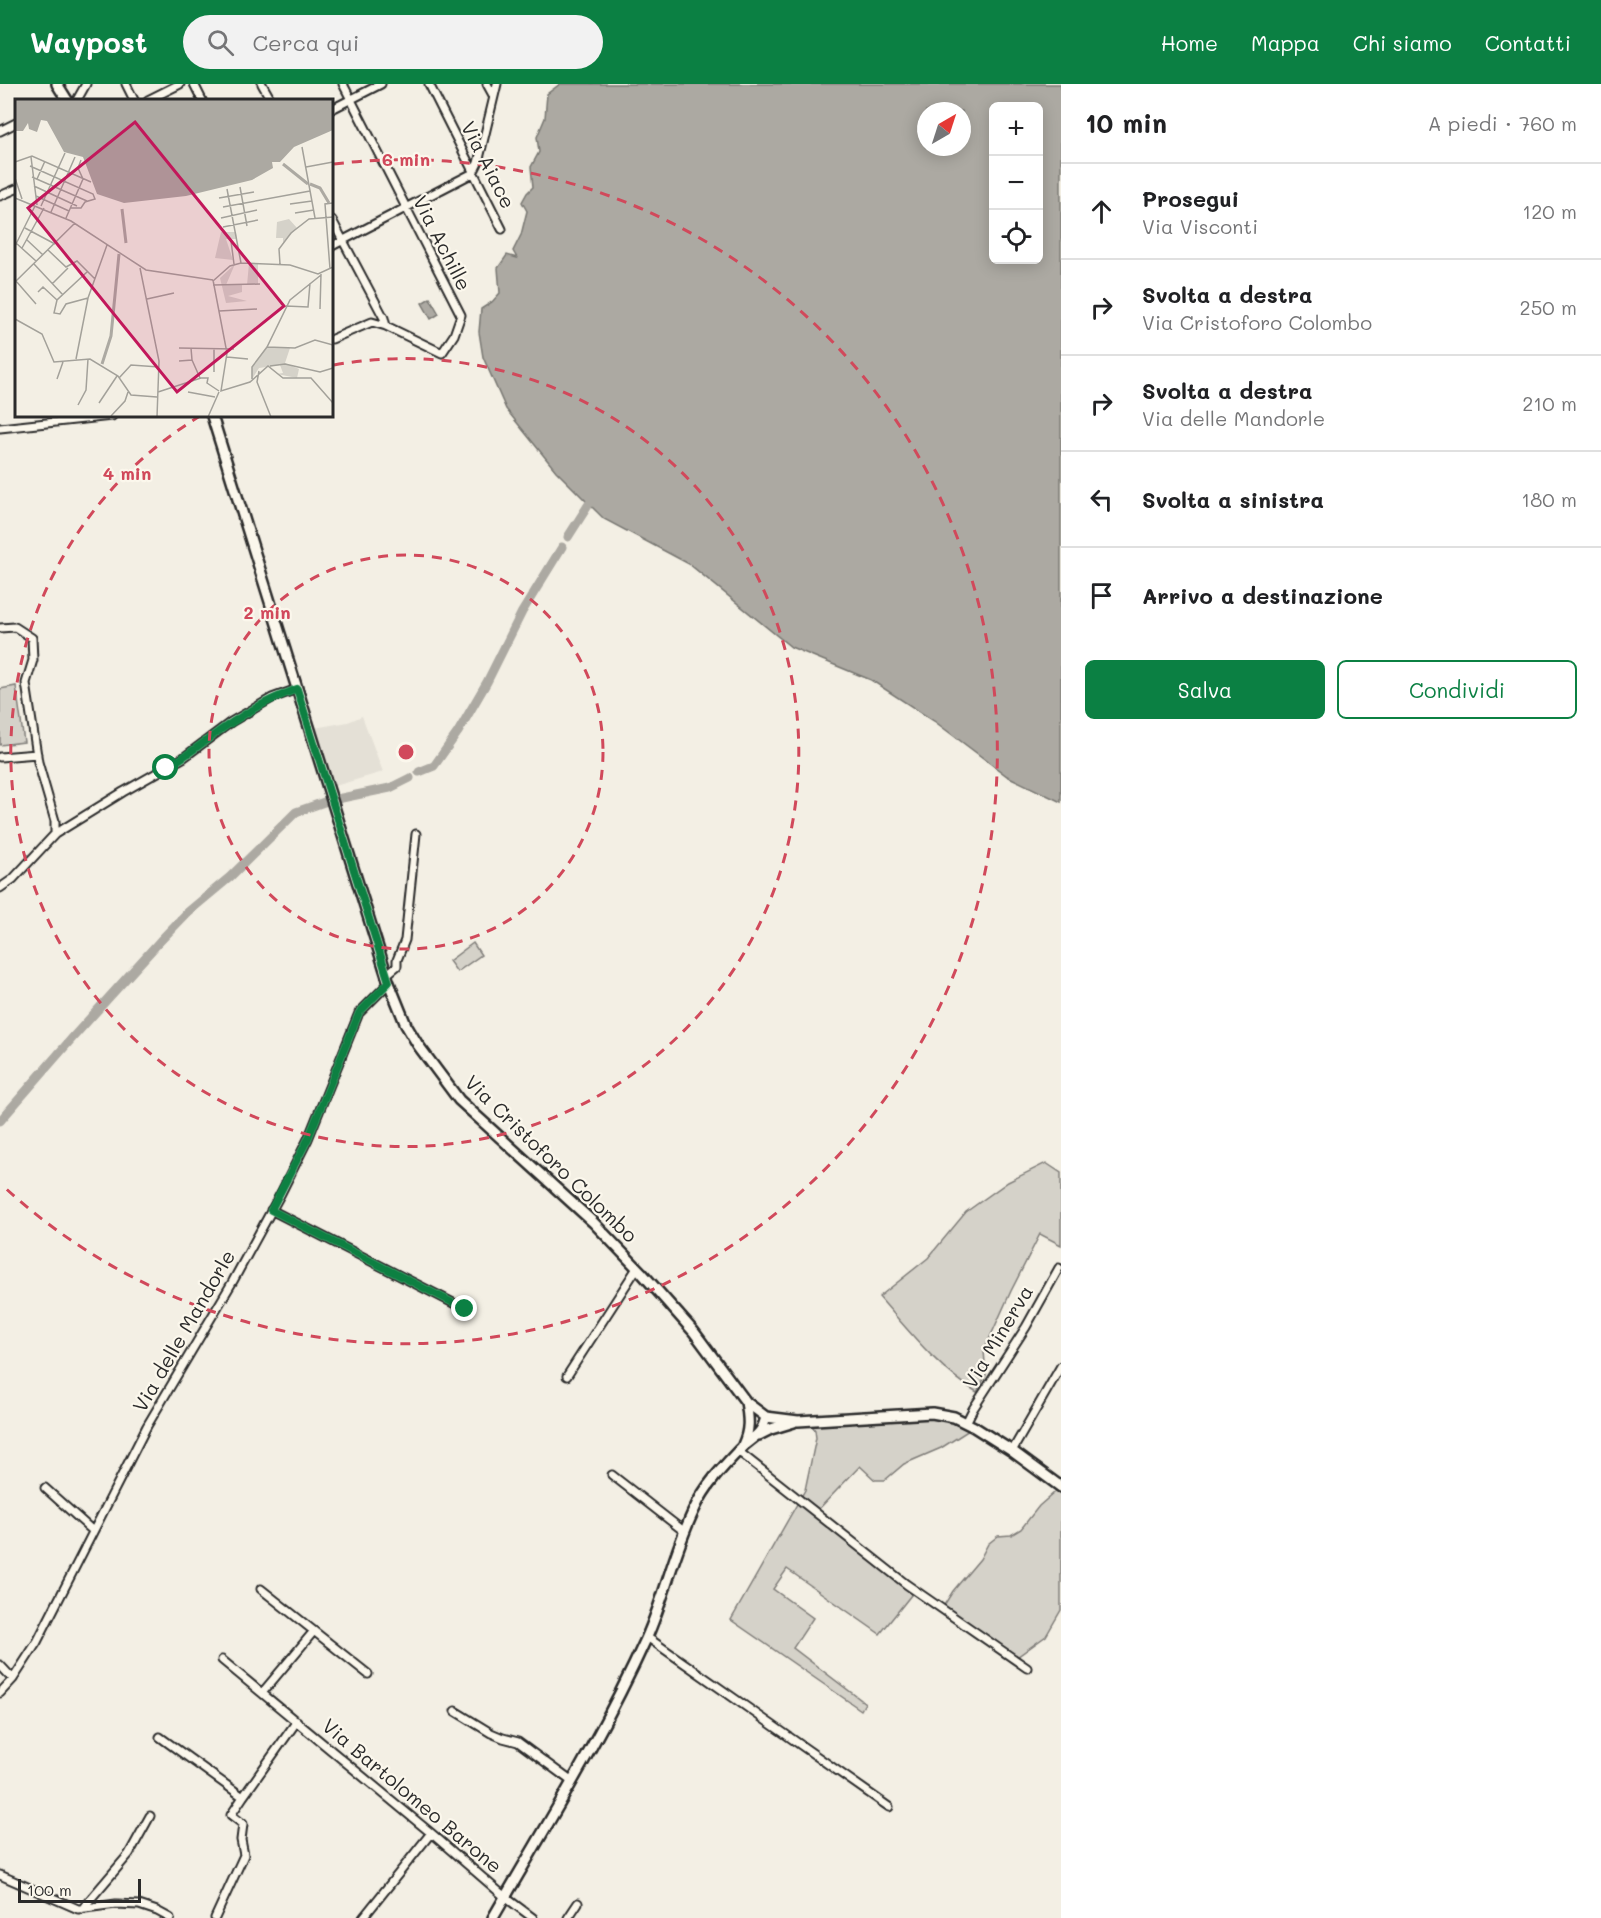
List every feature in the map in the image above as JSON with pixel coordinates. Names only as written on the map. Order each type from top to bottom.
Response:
[{"type":"main road","points":[[57,84],[64,99]]},
{"type":"main road","name":"Via Cristoforo Colombo","points":[[212,417],[388,979],[406,1025],[459,1100],[590,1219],[638,1268],[694,1332],[746,1402],[766,1417]]},
{"type":"main road","points":[[746,1402],[753,1435]]},
{"type":"main road","points":[[494,1918],[623,1687],[646,1637],[695,1507],[709,1484],[753,1435],[764,1428],[766,1417],[798,1420],[932,1413],[954,1417],[1012,1451],[1061,1487]]},
{"type":"main road","points":[[753,1435],[798,1420]]},
{"type":"street","points":[[78,99],[86,84]]},
{"type":"street","points":[[126,84],[134,99]]},
{"type":"street","points":[[150,99],[180,84]]},
{"type":"street","points":[[194,84],[202,99]]},
{"type":"street","points":[[262,84],[270,99]]},
{"type":"street","name":"Via Achille","points":[[343,84],[461,315],[454,335],[442,353],[386,326]]},
{"type":"street","points":[[333,108],[381,84]]},
{"type":"street","name":"Via Aiace","points":[[429,84],[502,229]]},
{"type":"street","points":[[487,84],[493,95]]},
{"type":"street","points":[[333,245],[473,172],[478,163],[497,84]]},
{"type":"street","points":[[0,131],[15,124]]},
{"type":"street","points":[[0,196],[15,189]]},
{"type":"street","points":[[333,222],[384,318],[386,326],[372,322],[333,339]]},
{"type":"street","points":[[0,428],[103,417]]},
{"type":"street","points":[[0,628],[15,627],[32,638],[33,660],[26,683],[37,754],[55,820],[55,834]]},
{"type":"street","points":[[0,888],[21,872],[55,834],[183,758],[231,722],[272,698],[297,689]]},
{"type":"street","points":[[0,757],[37,754]]},
{"type":"street","name":"Via delle Mandorle","points":[[0,1694],[13,1679],[37,1642],[147,1426],[233,1281],[271,1210],[308,1139],[359,1013],[397,966],[405,940],[416,834]]},
{"type":"street","points":[[271,1210],[465,1309]]},
{"type":"street","points":[[567,1376],[638,1268]]},
{"type":"street","name":"Via Minerva","points":[[966,1423],[1026,1327],[1059,1268]]},
{"type":"street","points":[[1012,1451],[1061,1366]]},
{"type":"street","points":[[740,1449],[906,1584],[1027,1668]]},
{"type":"street","points":[[612,1475],[685,1532]]},
{"type":"street","points":[[45,1488],[93,1531]]},
{"type":"street","points":[[261,1589],[368,1674]]},
{"type":"street","points":[[262,1693],[314,1631]]},
{"type":"street","points":[[646,1637],[889,1807]]},
{"type":"street","name":"Via Bartolomeo Barone","points":[[222,1660],[505,1897],[534,1918]]},
{"type":"street","points":[[0,1665],[13,1679]]},
{"type":"street","points":[[455,1711],[491,1733],[518,1742],[572,1780]]},
{"type":"street","points":[[215,1918],[244,1855],[241,1840],[243,1824],[231,1815],[297,1721]]},
{"type":"street","points":[[160,1737],[243,1797]]},
{"type":"street","points":[[82,1909],[129,1854],[150,1816]]},
{"type":"street","points":[[363,1918],[431,1833]]},
{"type":"street","points":[[0,1875],[66,1905],[82,1909],[116,1904],[138,1905],[170,1918]]},
{"type":"street","points":[[568,1918],[578,1903]]},
{"type":"shaded area","points":[[560,84],[1061,84],[1061,802],[1007,776],[934,721],[871,680],[791,647],[689,564],[604,519],[556,471],[506,409],[483,357],[479,332],[481,309],[500,293],[498,268],[507,255],[517,258],[513,251],[521,235],[527,211],[522,202],[533,187],[531,167],[539,152],[537,137],[545,118],[547,94]]},
{"type":"shaded area","points":[[430,298],[439,314],[431,319],[422,303]]},
{"type":"shaded area","points":[[16,686],[24,742],[0,745],[0,689]]},
{"type":"shaded area","points":[[362,716],[383,772],[328,788],[309,729],[348,722]]},
{"type":"shaded area","points":[[473,943],[481,955],[457,972],[449,961]]},
{"type":"shaded area","points":[[1046,1163],[1061,1173],[1061,1245],[1040,1234],[984,1351],[986,1375],[977,1392],[937,1361],[879,1297],[928,1258],[966,1212],[1008,1182]]},
{"type":"shaded area","points":[[932,1413],[974,1427],[941,1448],[904,1464],[885,1480],[875,1480],[860,1466],[816,1512],[915,1590],[880,1634],[787,1569],[773,1589],[813,1618],[793,1648],[865,1703],[861,1710],[731,1620],[805,1490],[816,1438],[811,1424]]},
{"type":"shaded area","points":[[1061,1487],[1061,1610],[1046,1636],[1014,1659],[941,1610],[953,1591],[980,1559],[988,1544],[998,1536],[1011,1535],[1021,1529],[1039,1506]]},
{"type":"waterway","points":[[568,537],[589,504]]},
{"type":"waterway","points":[[419,772],[434,766],[458,732],[487,682],[522,612],[562,547]]},
{"type":"waterway","points":[[337,799],[390,788],[410,778]]},
{"type":"waterway","points":[[0,1121],[74,1036],[188,912],[230,877],[296,812],[327,801]]},
{"type":"route","points":[[166,768],[231,722],[272,698],[297,689],[389,982],[359,1013],[308,1139],[271,1210],[465,1309]]}]
